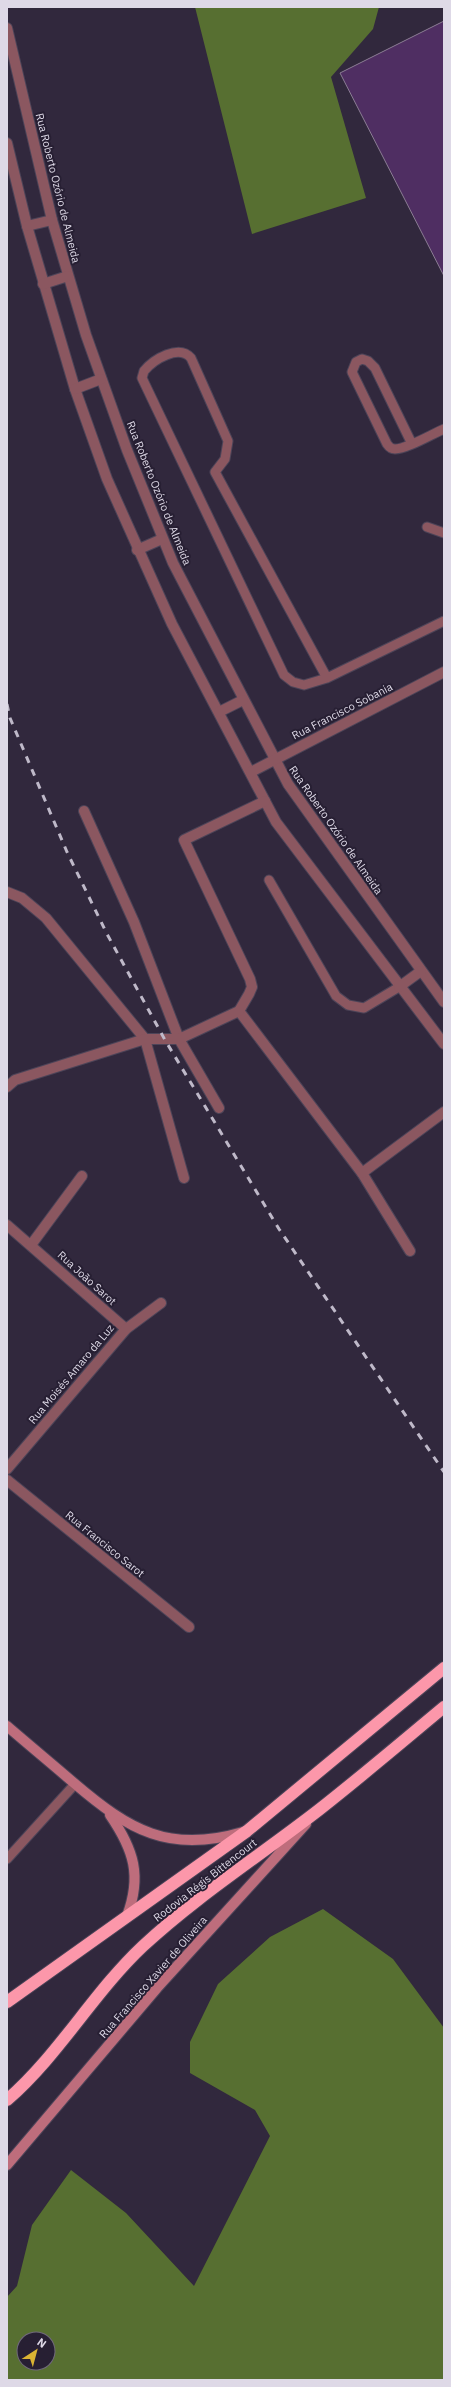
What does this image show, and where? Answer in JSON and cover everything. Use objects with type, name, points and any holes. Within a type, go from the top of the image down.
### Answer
[{"type":"highway","name":"Rodovia Régis Bittencourt","points":[[7,2002],[247,1831],[444,1668]]},
{"type":"highway","name":"Rodovia Régis Bittencourt","points":[[7,2100],[39,2068],[114,1976],[142,1947],[186,1909],[320,1809],[444,1707]]},
{"type":"main road","points":[[7,1726],[108,1812],[143,1831],[182,1840],[222,1838],[247,1831]]},
{"type":"main road","name":"Rua Francisco Xavier de Oliveira","points":[[7,2165],[157,1988],[320,1809]]},
{"type":"main road","points":[[108,1812],[126,1839],[134,1864],[135,1886],[126,1916]]},
{"type":"street","name":"Rua Roberto Ozório de Almeida","points":[[7,28],[52,220],[68,276],[101,379],[162,539],[274,760],[302,805],[444,1002]]},
{"type":"street","points":[[7,143],[43,284],[75,389],[107,479],[137,550],[172,624],[265,801],[287,838],[399,987],[444,1044]]},
{"type":"street","points":[[27,226],[52,220]]},
{"type":"street","points":[[43,284],[68,276]]},
{"type":"street","points":[[75,389],[101,379]]},
{"type":"street","points":[[137,550],[162,539]]},
{"type":"street","name":"Rua Francisco Sobania","points":[[251,772],[444,672]]},
{"type":"street","points":[[219,712],[243,700]]},
{"type":"street","points":[[7,1087],[15,1080],[145,1039],[179,1039],[239,1011],[252,987],[250,979],[184,840],[265,801]]},
{"type":"street","points":[[84,811],[134,922],[179,1039],[219,1108]]},
{"type":"street","points":[[7,892],[22,898],[46,918],[145,1039],[184,1178]]},
{"type":"street","points":[[399,987],[421,971]]},
{"type":"street","points":[[239,1011],[362,1173],[410,1251]]},
{"type":"street","points":[[362,1173],[444,1112]]},
{"type":"street","points":[[31,1245],[82,1176]]},
{"type":"street","name":"Rua João Sarot","points":[[7,1225],[126,1329]]},
{"type":"street","name":"Rua Moisés Amaro da Luz","points":[[7,1469],[126,1329],[161,1303]]},
{"type":"street","name":"Rua Francisco Sarot","points":[[7,1480],[188,1627]]},
{"type":"lane","points":[[327,678],[215,472],[225,459],[228,441],[191,358],[186,352],[180,351],[159,359],[144,371],[142,378],[284,675],[293,682],[304,685],[327,678],[444,621]]},
{"type":"lane","points":[[412,444],[375,368],[368,361],[362,359],[356,362],[352,372],[387,444],[395,450],[412,444],[444,429]]},
{"type":"lane","points":[[427,527],[444,533]]},
{"type":"lane","points":[[269,880],[336,996],[348,1005],[364,1008],[399,987]]},
{"type":"lane","points":[[7,1859],[75,1784]]},
{"type":"green space","points":[[195,7],[379,7],[373,29],[331,77],[366,198],[252,234]]},
{"type":"green space","points":[[323,1909],[393,1959],[444,2028],[444,2380],[7,2380],[7,2297],[17,2286],[32,2225],[71,2170],[126,2213],[194,2286],[270,2136],[255,2110],[190,2073],[190,2042],[218,1984],[270,1937]]},
{"type":"building","points":[[444,21],[444,276],[340,73]]},
{"type":"railway","points":[[7,704],[10,718],[67,852],[107,934],[165,1040],[279,1229],[444,1472]]}]
